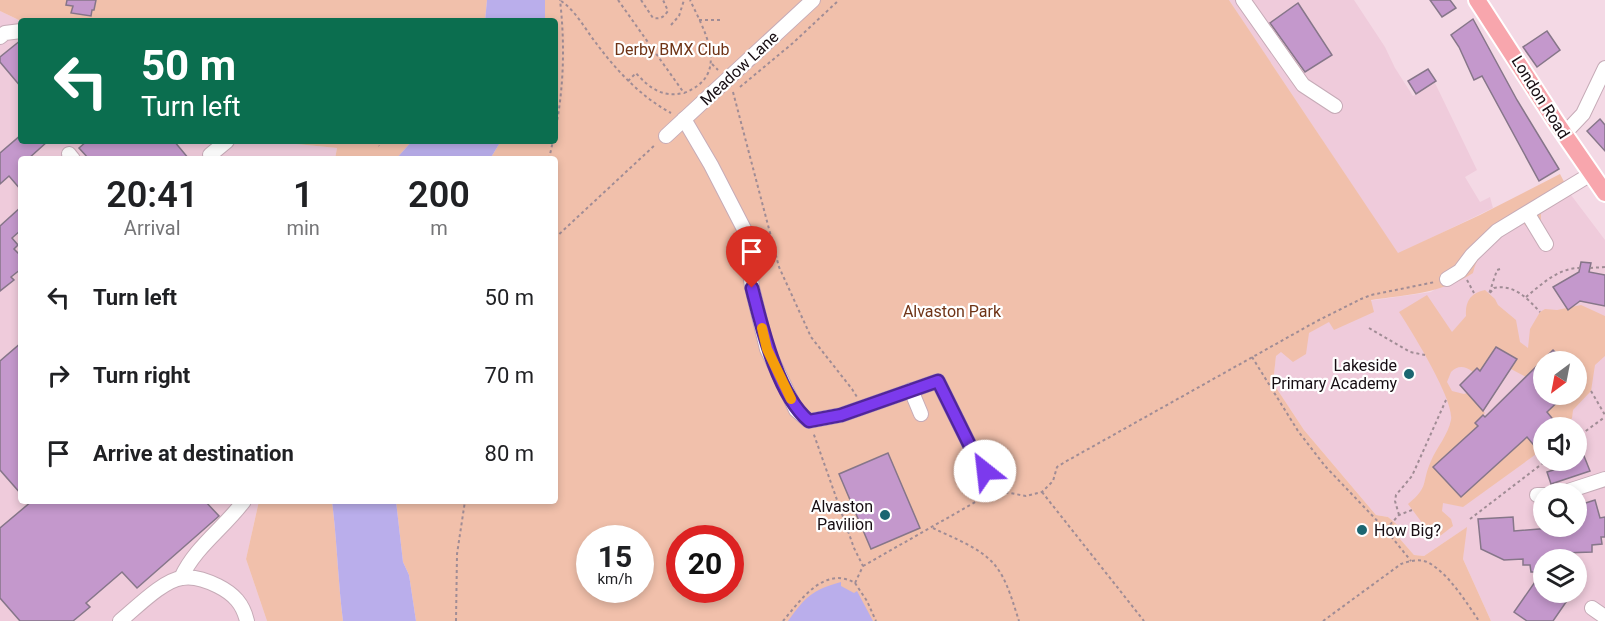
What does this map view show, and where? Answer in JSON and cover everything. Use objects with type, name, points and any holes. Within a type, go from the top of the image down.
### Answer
[{"type":"main road","name":"London Road","points":[[1477,0],[1605,194]]},
{"type":"street","name":"Meadow Lane","points":[[666,135],[813,0]]},
{"type":"street","points":[[1243,0],[1302,85],[1335,106]]},
{"type":"street","points":[[0,37],[5,33],[18,31]]},
{"type":"street","points":[[1564,134],[1583,114],[1605,68]]},
{"type":"street","points":[[684,119],[744,229],[752,288],[767,349],[796,410],[809,421],[841,415],[938,381],[978,462],[985,471]]},
{"type":"street","points":[[209,156],[223,144]]},
{"type":"street","points":[[1447,279],[1460,271],[1493,234],[1591,174]]},
{"type":"street","points":[[1528,213],[1546,244]]},
{"type":"street","points":[[911,390],[921,414]]},
{"type":"street","points":[[1587,485],[1605,479]]},
{"type":"street","points":[[181,578],[189,561],[231,519],[242,504]]},
{"type":"street","points":[[120,621],[160,588],[181,578],[202,580],[225,590],[241,605],[247,621]]},
{"type":"street","points":[[1592,608],[1605,617]]},
{"type":"path","points":[[560,0],[569,6],[628,81],[660,107],[684,119]]},
{"type":"path","points":[[558,111],[563,76],[564,42],[560,0]]},
{"type":"path","points":[[618,0],[684,93]]},
{"type":"path","points":[[641,0],[653,18],[659,19],[664,17],[668,11],[663,0]]},
{"type":"path","points":[[671,25],[679,16],[684,0]]},
{"type":"path","points":[[628,81],[636,73],[644,83],[666,95],[684,93],[700,85],[712,63],[709,42],[690,0]]},
{"type":"path","points":[[734,92],[793,43],[839,0]]},
{"type":"path","points":[[699,20],[722,20]]},
{"type":"path","points":[[727,79],[734,92],[779,267],[811,337],[852,389],[862,408]]},
{"type":"path","points":[[558,235],[666,135]]},
{"type":"path","points":[[1590,268],[1605,267]]},
{"type":"path","points":[[1526,297],[1554,275],[1565,270],[1580,268]]},
{"type":"path","points":[[1500,269],[1497,270],[1492,280],[1489,294],[1494,288],[1504,286],[1526,297],[1540,312]]},
{"type":"path","points":[[855,583],[863,566],[979,500],[999,491],[1026,496],[1042,492],[1053,480],[1057,466],[1361,299],[1447,279]]},
{"type":"path","points":[[1370,328],[1410,352],[1425,355]]},
{"type":"path","points":[[1252,357],[1298,431],[1325,466],[1386,530],[1411,561]]},
{"type":"path","points":[[1587,430],[1605,416],[1591,391]]},
{"type":"path","points":[[1399,515],[1395,501],[1396,495],[1417,467],[1420,455],[1446,400]]},
{"type":"path","points":[[809,421],[854,548],[863,566]]},
{"type":"path","points":[[1470,519],[1533,471]]},
{"type":"path","points":[[1042,492],[1144,621]]},
{"type":"path","points":[[456,621],[457,554],[465,504]]},
{"type":"path","points":[[1386,530],[1399,515],[1412,510]]},
{"type":"path","points":[[933,528],[983,554],[996,566],[1011,597],[1019,621]]},
{"type":"path","points":[[1323,621],[1401,564],[1411,561],[1428,562],[1449,580],[1479,621]]},
{"type":"path","points":[[783,621],[798,601],[818,585],[841,578],[855,583],[876,621]]},
{"type":"shaded area","points":[[487,0],[545,0],[545,18],[485,18]]},
{"type":"shaded area","points":[[1229,0],[1354,0],[1385,47],[1413,96],[1435,83],[1477,170],[1465,177],[1480,202],[1490,197],[1493,208],[1398,254]]},
{"type":"shaded area","points":[[0,11],[18,20],[18,144],[296,144],[337,148],[336,156],[18,156],[18,504],[258,504],[246,559],[267,621],[0,621]]},
{"type":"shaded area","points":[[409,144],[499,144],[492,156],[399,156]]},
{"type":"shaded area","name":"Lakeside Primary Academy","points":[[1571,195],[1605,240],[1605,621],[1491,621],[1463,559],[1466,528],[1424,556],[1414,555],[1400,539],[1400,527],[1388,517],[1376,515],[1304,430],[1273,383],[1276,355],[1315,329],[1368,301],[1431,292],[1475,261],[1496,238]]},
{"type":"shaded area","points":[[332,504],[396,504],[403,562],[409,575],[416,621],[343,621]]},
{"type":"shaded area","points":[[841,582],[841,586],[854,593],[857,591],[873,621],[788,621],[810,596],[823,588]]},
{"type":"green space","points":[[0,0],[487,0],[485,18],[18,20],[0,11]]},
{"type":"green space","name":"Alvaston Park","points":[[545,0],[1229,0],[1398,253],[1560,174],[1571,195],[1541,213],[1541,224],[1530,230],[1523,223],[1492,243],[1480,256],[1473,273],[1461,280],[1411,295],[1371,300],[1374,312],[1334,330],[1329,322],[1309,333],[1306,354],[1293,362],[1281,352],[1276,356],[1273,383],[1304,430],[1376,515],[1388,517],[1400,527],[1400,539],[1414,555],[1424,556],[1467,527],[1463,559],[1491,621],[416,621],[409,575],[403,562],[396,504],[558,504],[558,156],[492,156],[499,144],[558,144],[558,18],[545,18]]},
{"type":"green space","points":[[296,144],[409,144],[399,156],[336,156],[337,148]]},
{"type":"green space","points":[[1485,290],[1516,320],[1520,342],[1528,348],[1530,329],[1540,312],[1545,309],[1557,310],[1581,305],[1605,316],[1605,356],[1595,365],[1591,391],[1587,395],[1587,351],[1533,351],[1533,370],[1526,377],[1511,369],[1517,359],[1496,347],[1480,371],[1473,372],[1462,367],[1451,372],[1447,382],[1452,391],[1467,393],[1485,413],[1475,423],[1478,426],[1433,467],[1461,497],[1527,437],[1533,444],[1533,456],[1463,507],[1443,503],[1442,511],[1451,519],[1453,526],[1440,536],[1429,532],[1408,504],[1422,488],[1431,461],[1450,425],[1450,411],[1431,366],[1399,312],[1427,295],[1452,332],[1466,316],[1466,306],[1476,293]]},
{"type":"green space","points":[[1555,405],[1578,405],[1573,410],[1572,417],[1552,417],[1547,412]]},
{"type":"green space","points":[[258,504],[332,504],[343,621],[267,621],[246,559]]},
{"type":"building","points":[[67,0],[96,0],[91,16],[71,13],[73,6],[66,5]]},
{"type":"building","points":[[1430,0],[1450,0],[1456,8],[1442,17]]},
{"type":"building","points":[[1298,3],[1332,55],[1305,72],[1270,23]]},
{"type":"building","points":[[1473,19],[1517,100],[1559,169],[1539,181],[1482,76],[1474,80],[1451,35]]},
{"type":"building","points":[[1547,31],[1560,50],[1537,67],[1523,47]]},
{"type":"building","points":[[18,42],[18,83],[0,62],[0,57]]},
{"type":"building","points":[[1428,69],[1436,81],[1416,94],[1408,81]]},
{"type":"building","points":[[1600,119],[1605,125],[1605,151],[1587,131]]},
{"type":"building","points":[[18,138],[18,144],[45,144],[31,156],[18,156],[18,186],[9,176],[0,184],[0,153]]},
{"type":"building","points":[[84,144],[176,144],[186,156],[86,156],[79,148]]},
{"type":"building","points":[[18,210],[18,233],[12,238],[18,245],[14,249],[18,253],[18,271],[11,277],[14,280],[0,291],[0,226]]},
{"type":"building","points":[[1581,262],[1591,263],[1589,272],[1605,275],[1605,306],[1580,301],[1568,310],[1553,287],[1579,272]]},
{"type":"building","points":[[18,346],[18,491],[0,470],[0,361]]},
{"type":"building","points":[[1496,347],[1517,359],[1483,411],[1460,385],[1477,368],[1480,371]]},
{"type":"building","points":[[1533,370],[1533,405],[1554,405],[1547,412],[1551,417],[1533,417],[1533,444],[1527,437],[1461,497],[1433,467],[1478,426],[1475,423],[1483,415],[1485,417]]},
{"type":"building","name":"Alvaston Pavilion","points":[[888,453],[920,528],[871,549],[839,474]]},
{"type":"building","points":[[1587,464],[1590,471],[1554,483],[1551,483],[1547,472],[1587,471]]},
{"type":"building","points":[[1595,500],[1600,518],[1605,517],[1605,537],[1601,537],[1602,544],[1592,545],[1592,552],[1587,552],[1587,549],[1533,549],[1533,572],[1531,572],[1530,565],[1523,565],[1523,559],[1504,560],[1481,549],[1478,519],[1513,517],[1514,531],[1533,529],[1533,537],[1587,537],[1587,503]]},
{"type":"building","points":[[28,504],[208,504],[219,516],[137,588],[122,572],[86,603],[90,607],[73,621],[20,621],[0,598],[0,528]]},
{"type":"building","points":[[1533,585],[1533,603],[1565,603],[1553,621],[1527,621],[1514,612]]},
{"type":"slow traffic","points":[[762,328],[767,349],[791,399]]},
{"type":"place","name":"Lakeside Primary Academy","points":[[1409,374]]},
{"type":"place","name":"Alvaston Pavilion","points":[[885,515]]},
{"type":"place","name":"How Big?","points":[[1362,530]]},
{"type":"route","points":[[752,288],[767,349],[796,410],[809,421],[841,415],[938,381],[978,462],[985,471]]},
{"type":"park label","name":"Derby BMX Club","points":[[672,49]]}]
